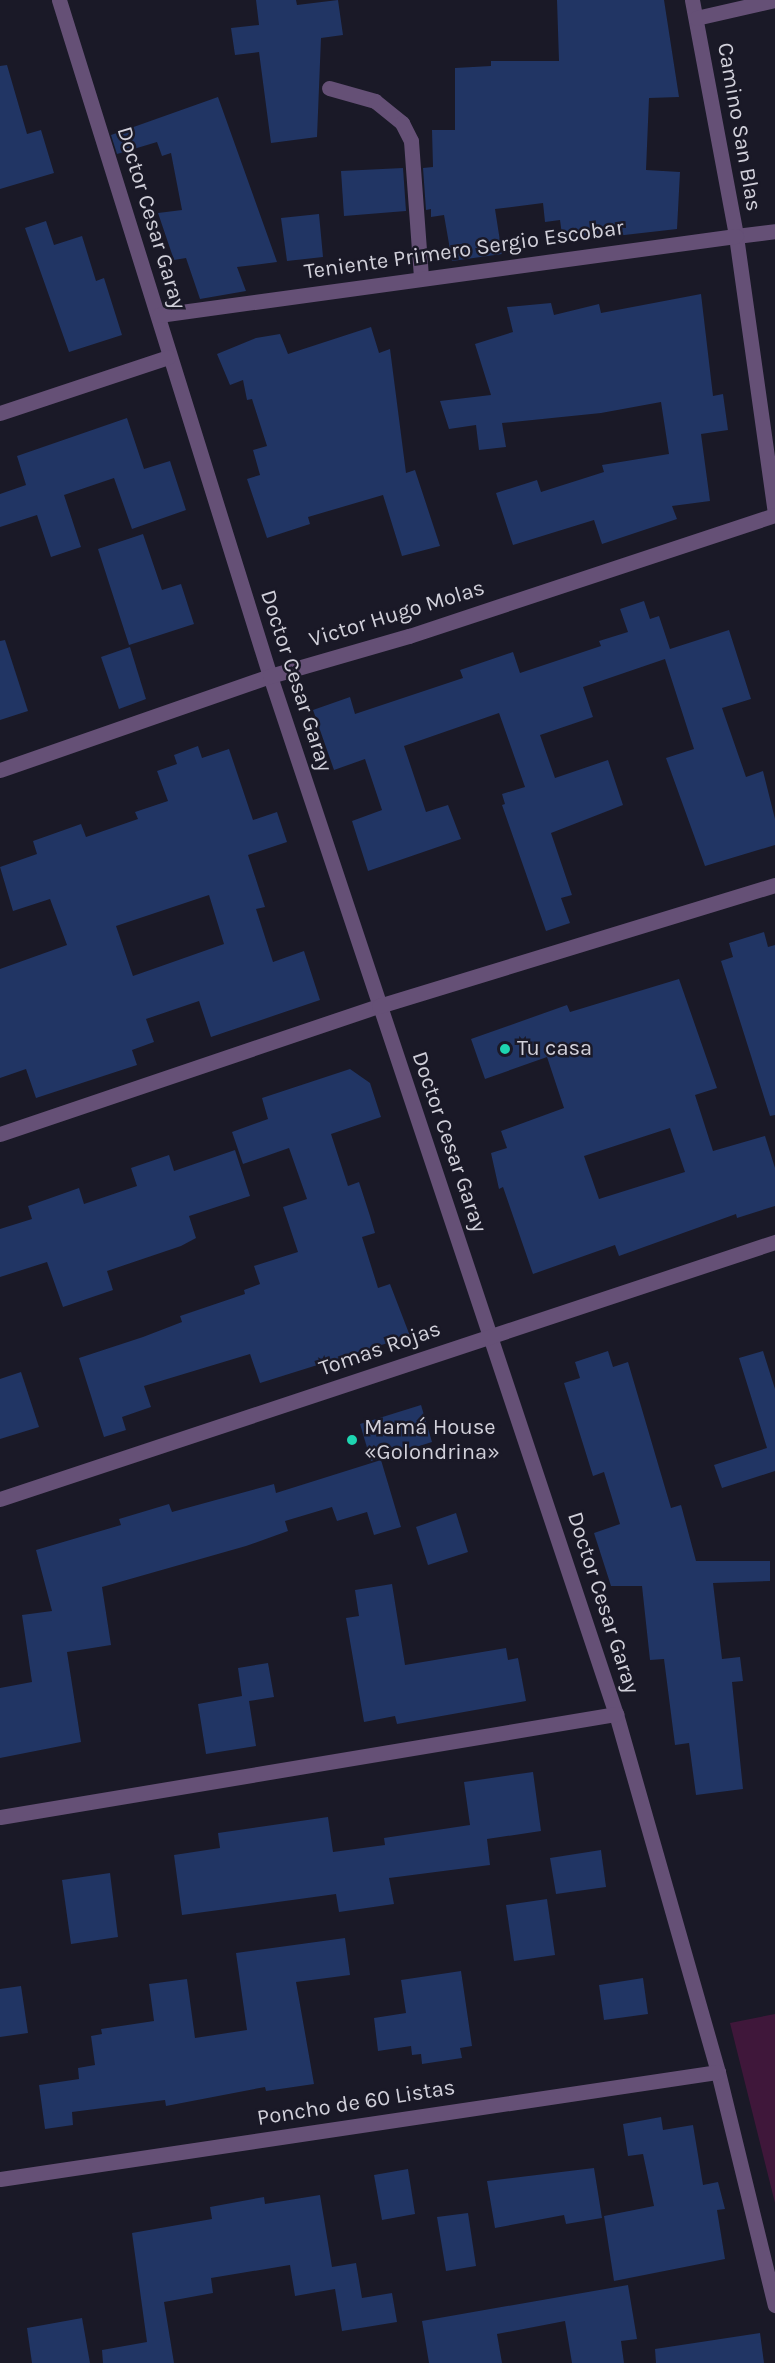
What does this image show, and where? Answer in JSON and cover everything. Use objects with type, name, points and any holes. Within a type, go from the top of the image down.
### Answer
[{"type":"street","name":"Doctor Cesar Garay","points":[[59,0],[159,315],[168,357],[270,676],[379,1006],[492,1335],[616,1714],[718,2072],[775,2305]]},
{"type":"street","name":"Camino San Blas","points":[[692,0],[736,236],[775,514]]},
{"type":"street","points":[[696,18],[775,0]]},
{"type":"street","points":[[329,88],[375,101],[402,123],[411,141],[421,277]]},
{"type":"street","name":"Teniente Primero Sergio Escobar","points":[[159,315],[421,277],[775,231]]},
{"type":"street","points":[[0,412],[168,357]]},
{"type":"street","name":"Victor Hugo Molas","points":[[0,770],[270,676],[409,636],[775,514]]},
{"type":"street","points":[[0,1134],[379,1006],[775,885]]},
{"type":"street","name":"Tomas Rojas","points":[[0,1499],[775,1242]]},
{"type":"street","points":[[0,1817],[616,1714]]},
{"type":"street","name":"Poncho de 60 Listas","points":[[0,2179],[718,2072]]},
{"type":"shaded area","points":[[775,2014],[775,2203],[730,2023]]},
{"type":"building","points":[[256,0],[296,0],[297,5],[338,0],[343,35],[321,38],[317,137],[271,143],[259,52],[235,55],[231,28],[259,25]]},
{"type":"building","points":[[557,0],[664,0],[679,97],[649,98],[646,170],[680,172],[677,229],[563,242],[560,220],[545,222],[543,203],[495,209],[502,254],[452,261],[444,215],[431,217],[431,209],[426,210],[423,168],[433,167],[432,130],[455,130],[455,68],[491,66],[491,61],[559,61]]},
{"type":"building","points":[[7,65],[27,134],[41,130],[54,173],[0,189],[0,66]]},
{"type":"building","points":[[218,97],[277,262],[237,267],[246,291],[200,299],[186,258],[174,260],[158,213],[182,210],[171,153],[162,156],[157,142],[117,154],[111,135]]},
{"type":"building","points":[[403,168],[406,211],[344,216],[341,171]]},
{"type":"building","points":[[319,214],[323,257],[287,261],[281,218]]},
{"type":"building","points":[[46,221],[54,245],[82,236],[96,281],[104,278],[122,335],[69,352],[25,228]]},
{"type":"building","points":[[701,294],[713,396],[723,394],[728,430],[701,434],[710,501],[672,506],[677,519],[602,544],[594,520],[513,545],[496,493],[537,480],[541,492],[604,472],[602,465],[669,454],[661,402],[601,413],[502,423],[506,447],[479,450],[476,425],[449,429],[440,401],[491,395],[475,344],[513,332],[507,307],[551,303],[554,315],[599,304],[601,313]]},
{"type":"building","points":[[371,327],[379,353],[390,349],[406,473],[415,470],[440,546],[402,556],[383,495],[308,517],[310,524],[267,538],[247,479],[260,475],[253,450],[267,446],[252,399],[247,400],[243,380],[230,385],[217,354],[256,338],[280,334],[288,354]]},
{"type":"building","points":[[127,418],[144,469],[170,461],[186,510],[132,529],[114,478],[64,495],[81,547],[51,557],[37,515],[0,527],[0,494],[26,485],[17,456]]},
{"type":"building","points":[[143,534],[162,590],[181,584],[194,624],[129,645],[98,549]]},
{"type":"building","points":[[644,601],[650,619],[659,616],[670,649],[729,630],[751,699],[722,708],[746,777],[763,771],[775,819],[775,845],[705,866],[666,758],[694,749],[665,659],[583,687],[593,717],[540,735],[555,778],[608,760],[623,805],[551,833],[572,895],[561,898],[570,923],[546,931],[502,805],[505,804],[502,794],[525,787],[499,713],[404,746],[426,812],[448,805],[461,839],[368,871],[352,821],[382,810],[365,759],[334,770],[313,710],[350,697],[355,714],[463,678],[460,670],[513,652],[520,673],[601,646],[599,641],[628,632],[620,609]]},
{"type":"building","points":[[5,640],[28,711],[0,720],[0,641]]},
{"type":"building","points":[[130,647],[146,699],[119,709],[101,657]]},
{"type":"building","points":[[198,746],[202,758],[229,749],[253,820],[277,812],[287,842],[248,855],[265,907],[256,909],[273,962],[304,951],[320,1000],[211,1037],[199,1001],[146,1019],[154,1042],[132,1050],[137,1065],[36,1098],[26,1069],[0,1078],[0,969],[67,945],[50,899],[13,911],[0,867],[37,854],[33,841],[81,824],[86,837],[138,819],[135,812],[168,801],[157,771],[177,764],[174,755]],"holes":[[[209,895],[224,944],[133,976],[116,926]]]},
{"type":"building","points":[[764,932],[768,947],[775,945],[775,1115],[770,1116],[721,961],[733,957],[729,943]]},
{"type":"building","points":[[679,979],[717,1088],[695,1095],[713,1151],[765,1136],[775,1168],[775,1206],[737,1218],[736,1214],[619,1256],[615,1245],[533,1274],[503,1187],[499,1189],[491,1153],[507,1148],[501,1131],[564,1108],[547,1057],[485,1079],[471,1039],[567,1005],[570,1012]],"holes":[[[670,1128],[685,1172],[599,1199],[584,1156]]]},
{"type":"building","points":[[350,1069],[370,1083],[381,1117],[331,1134],[348,1186],[359,1182],[370,1216],[375,1233],[362,1237],[378,1288],[390,1284],[410,1336],[260,1383],[250,1354],[144,1386],[151,1407],[122,1417],[126,1430],[104,1437],[79,1358],[182,1322],[180,1316],[245,1294],[244,1290],[260,1284],[254,1266],[298,1252],[283,1207],[307,1199],[289,1148],[243,1164],[232,1132],[268,1119],[262,1098]]},
{"type":"building","points":[[235,1150],[250,1196],[189,1216],[196,1238],[181,1246],[107,1271],[113,1290],[63,1307],[47,1262],[0,1277],[0,1229],[32,1219],[28,1206],[79,1188],[84,1204],[137,1186],[131,1168],[169,1155],[174,1171]]},
{"type":"building","points":[[608,1351],[613,1367],[628,1362],[671,1508],[681,1505],[696,1561],[770,1561],[770,1581],[713,1583],[722,1659],[740,1657],[743,1681],[732,1682],[743,1789],[696,1795],[689,1743],[675,1745],[664,1659],[650,1660],[642,1586],[611,1586],[594,1533],[620,1524],[604,1472],[593,1476],[564,1383],[580,1378],[575,1362]]},
{"type":"building","points":[[763,1351],[775,1389],[775,1471],[722,1488],[714,1465],[767,1448],[739,1358]]},
{"type":"building","points":[[21,1372],[39,1427],[0,1439],[0,1379]]},
{"type":"building","points":[[421,1405],[432,1442],[371,1461],[360,1424]]},
{"type":"building","points":[[381,1460],[401,1527],[374,1535],[367,1512],[337,1521],[332,1507],[285,1521],[288,1531],[246,1546],[102,1587],[111,1645],[67,1652],[81,1742],[0,1758],[0,1688],[32,1682],[22,1615],[52,1611],[36,1550],[121,1525],[119,1519],[169,1504],[172,1512],[274,1484],[276,1493]]},
{"type":"building","points":[[456,1513],[468,1552],[428,1565],[416,1527]]},
{"type":"building","points":[[392,1584],[405,1665],[506,1648],[508,1660],[518,1658],[526,1701],[397,1724],[395,1716],[364,1722],[346,1618],[359,1616],[355,1590]]},
{"type":"building","points":[[268,1663],[274,1697],[249,1701],[256,1746],[206,1754],[198,1704],[242,1696],[238,1668]]},
{"type":"building","points":[[533,1772],[541,1831],[487,1839],[490,1865],[389,1878],[394,1904],[339,1912],[336,1894],[182,1915],[174,1855],[220,1848],[218,1833],[328,1817],[333,1852],[385,1845],[384,1838],[470,1825],[464,1782]]},
{"type":"building","points":[[601,1850],[606,1887],[556,1894],[550,1858]]},
{"type":"building","points":[[110,1873],[118,1937],[71,1944],[62,1880]]},
{"type":"building","points":[[547,1899],[555,1955],[514,1961],[506,1905]]},
{"type":"building","points":[[345,1938],[350,1975],[296,1982],[314,2084],[266,2091],[265,2087],[166,2106],[165,2100],[72,2112],[73,2125],[45,2129],[39,2085],[79,2079],[78,2068],[95,2065],[91,2036],[102,2034],[101,2029],[154,2021],[149,1984],[187,1979],[195,2038],[247,2030],[236,1953]]},
{"type":"building","points":[[461,1971],[472,2046],[460,2048],[462,2058],[422,2064],[421,2054],[412,2055],[411,2046],[378,2051],[374,2018],[406,2013],[401,1980]]},
{"type":"building","points":[[643,1978],[648,2014],[604,2020],[599,1985]]},
{"type":"building","points":[[21,1986],[28,2033],[0,2037],[0,1989]]},
{"type":"building","points":[[661,2117],[663,2130],[693,2125],[703,2185],[718,2182],[725,2209],[717,2210],[725,2259],[614,2281],[604,2216],[654,2206],[643,2154],[628,2156],[623,2124]]},
{"type":"building","points":[[594,2168],[602,2218],[566,2224],[564,2215],[495,2228],[487,2181]]},
{"type":"building","points":[[408,2169],[415,2214],[382,2220],[374,2175]]},
{"type":"building","points":[[320,2195],[332,2267],[356,2263],[362,2298],[392,2293],[397,2322],[342,2331],[335,2289],[295,2296],[290,2265],[211,2278],[213,2293],[164,2302],[174,2363],[103,2363],[102,2350],[147,2342],[132,2233],[212,2219],[210,2207],[264,2197],[265,2204]]},
{"type":"building","points":[[468,2213],[476,2266],[446,2271],[437,2217]]},
{"type":"building","points":[[628,2285],[637,2339],[621,2341],[624,2363],[572,2363],[565,2321],[497,2334],[502,2363],[429,2363],[422,2321]]},
{"type":"building","points":[[82,2318],[90,2363],[32,2363],[27,2328]]},
{"type":"building","points":[[760,2333],[764,2363],[656,2363],[655,2349]]},
{"type":"place","name":"Tu casa","points":[[505,1049]]},
{"type":"place","name":"Mamá House «Golondrina»","points":[[352,1440]]}]
